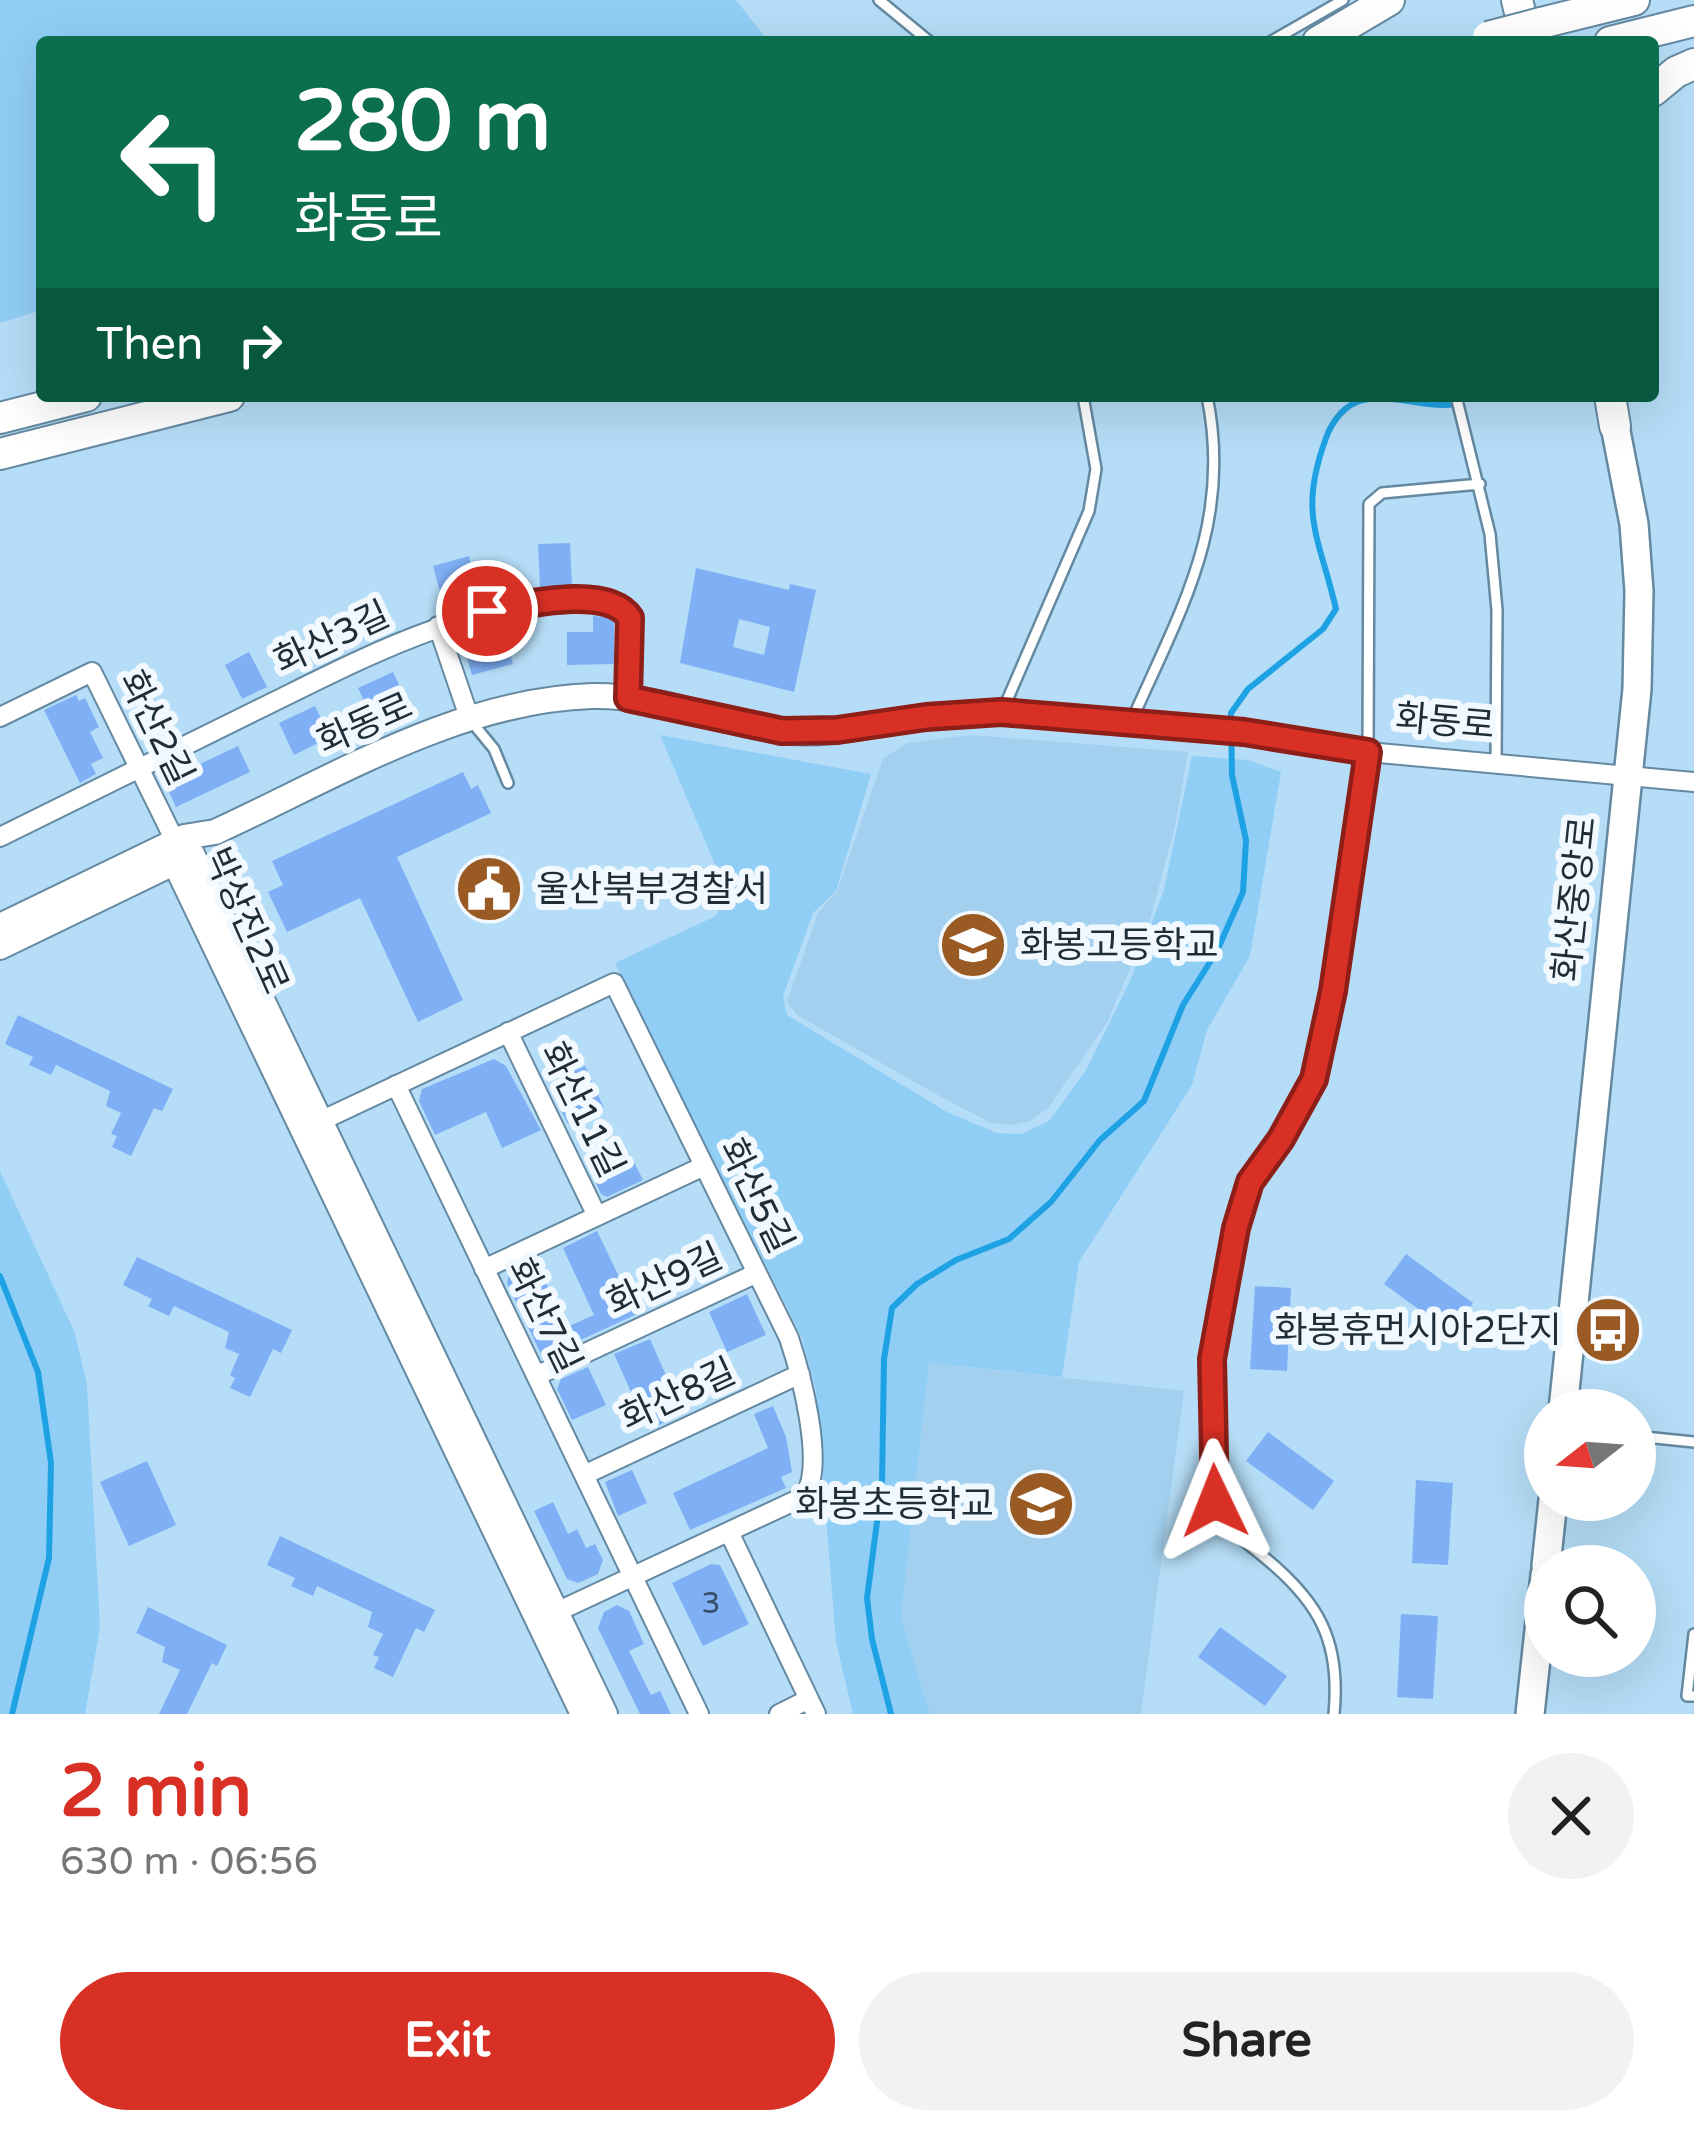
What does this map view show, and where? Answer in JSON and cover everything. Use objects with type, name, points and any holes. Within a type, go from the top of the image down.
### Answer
[{"type":"highway","points":[[1328,36],[1389,0]]},
{"type":"highway","points":[[1517,0],[1534,33],[1634,0]]},
{"type":"highway","points":[[1634,36],[1694,21]]},
{"type":"highway","points":[[1659,86],[1694,64]]},
{"type":"highway","points":[[0,418],[63,402]]},
{"type":"highway","points":[[0,454],[205,402]]},
{"type":"main road","name":"화산중앙로","points":[[1565,1389],[1637,689],[1639,591],[1634,524],[1612,411]]},
{"type":"main road","points":[[1530,1714],[1534,1677]]},
{"type":"street","name":"화산3길","points":[[0,837],[438,626],[526,604],[610,600],[623,607],[630,618],[628,698]]},
{"type":"street","points":[[438,626],[470,720]]},
{"type":"street","name":"화산2길","points":[[0,717],[92,672],[181,853]]},
{"type":"street","name":"화동로","points":[[0,947],[215,832],[419,737],[541,702],[591,696],[628,698],[782,731],[837,730],[1001,712],[1244,732],[1368,752],[1694,782]]},
{"type":"street","name":"화동로","points":[[0,926],[181,853]]},
{"type":"street","name":"박상진2로","points":[[181,853],[547,1616],[605,1714]]},
{"type":"street","name":"화산5길","points":[[311,1125],[614,982],[789,1338],[800,1374],[812,1464],[810,1488],[799,1499],[547,1616]]},
{"type":"street","name":"화산11길","points":[[508,1032],[597,1216]]},
{"type":"street","name":"화산7길","points":[[396,1085],[699,1714]]},
{"type":"street","points":[[484,1269],[704,1166]]},
{"type":"street","name":"화산9길","points":[[536,1376],[757,1274]]},
{"type":"street","name":"화산8길","points":[[584,1475],[800,1374]]},
{"type":"street","points":[[729,1532],[812,1706],[778,1714]]},
{"type":"street","name":"박상진2로","points":[[547,1616],[583,1714]]},
{"type":"lane","points":[[879,0],[923,36]]},
{"type":"lane","points":[[1280,36],[1342,0]]},
{"type":"lane","points":[[1001,712],[1089,511],[1096,469],[1084,402]]},
{"type":"lane","points":[[1131,722],[1208,539],[1216,449],[1208,402]]},
{"type":"lane","points":[[1458,402],[1490,534],[1497,610],[1496,762]]},
{"type":"lane","points":[[1334,1714],[1330,1635],[1292,1580],[1221,1519],[1215,1501],[1212,1359],[1236,1228],[1250,1182],[1281,1139],[1314,1079],[1333,991],[1368,752],[1369,504],[1382,493],[1480,484]]},
{"type":"lane","points":[[470,720],[494,749],[508,783]]},
{"type":"lane","points":[[1656,1438],[1694,1442]]},
{"type":"lane","points":[[1694,1634],[1687,1696],[1694,1696]]},
{"type":"shaded area","points":[[0,0],[736,0],[764,36],[36,36],[36,312],[0,323]]},
{"type":"shaded area","points":[[660,735],[871,774],[836,891],[813,913],[783,996],[787,1015],[947,1112],[997,1133],[1021,1134],[1049,1121],[1086,1070],[1130,981],[1164,890],[1192,756],[1248,760],[1281,772],[1250,956],[1207,1030],[1192,1085],[1079,1262],[1062,1377],[929,1363],[901,1618],[930,1714],[853,1714],[836,1642],[816,1391],[802,1338],[615,963],[716,916],[726,890]]},
{"type":"shaded area","name":"화봉고등학교","points":[[971,735],[1188,752],[1175,826],[1149,924],[1107,1023],[1048,1108],[1030,1121],[1011,1125],[991,1123],[943,1098],[797,1015],[787,1002],[818,913],[837,891],[883,759],[907,743]]},
{"type":"shaded area","points":[[0,1171],[75,1333],[87,1385],[100,1627],[85,1714],[0,1714]]},
{"type":"shaded area","name":"화봉초등학교","points":[[929,1363],[1184,1391],[1141,1714],[930,1714],[901,1618]]},
{"type":"building","points":[[570,543],[572,587],[540,588],[538,544]]},
{"type":"building","points":[[469,556],[478,590],[442,599],[433,566]]},
{"type":"building","points":[[696,568],[789,590],[790,584],[816,590],[794,692],[680,663]],"holes":[[[739,619],[770,627],[764,655],[733,647]]]},
{"type":"building","points":[[593,616],[614,618],[614,664],[567,665],[567,632],[593,632]]},
{"type":"building","points":[[475,633],[478,642],[505,635],[513,664],[472,675],[462,641]]},
{"type":"building","points":[[249,652],[267,687],[242,699],[225,665]]},
{"type":"building","points":[[393,672],[407,702],[372,718],[358,688]]},
{"type":"building","points":[[76,695],[79,701],[85,698],[99,727],[90,732],[103,758],[91,764],[96,774],[80,783],[44,710]]},
{"type":"building","points":[[163,702],[177,731],[157,741],[146,738],[135,716]]},
{"type":"building","points":[[315,706],[330,737],[294,755],[279,723]]},
{"type":"building","points":[[238,746],[250,772],[176,807],[164,781]]},
{"type":"building","points":[[463,772],[471,789],[478,785],[491,813],[397,857],[463,1000],[418,1022],[360,898],[287,932],[268,892],[283,885],[272,861]]},
{"type":"building","points":[[18,1015],[173,1089],[162,1111],[154,1108],[131,1156],[112,1147],[117,1136],[111,1134],[121,1113],[106,1106],[110,1091],[56,1065],[51,1075],[29,1065],[33,1057],[5,1044]]},
{"type":"building","points":[[494,1059],[506,1066],[541,1130],[502,1148],[486,1112],[435,1135],[419,1101],[422,1089]]},
{"type":"building","points":[[585,1066],[604,1108],[568,1124],[553,1095],[567,1089],[561,1077]]},
{"type":"building","points":[[630,1154],[643,1180],[607,1197],[601,1194],[591,1172]]},
{"type":"building","points":[[597,1231],[637,1314],[546,1356],[541,1354],[507,1283],[509,1275],[536,1262],[567,1327],[594,1315],[563,1248]]},
{"type":"building","points":[[1406,1254],[1473,1303],[1451,1333],[1384,1284]]},
{"type":"building","points":[[137,1257],[292,1330],[281,1353],[273,1349],[250,1397],[230,1388],[239,1354],[225,1348],[229,1332],[174,1306],[169,1316],[148,1306],[152,1299],[123,1285]]},
{"type":"building","points":[[1255,1286],[1291,1288],[1287,1371],[1250,1369]]},
{"type":"building","points":[[747,1294],[766,1335],[727,1352],[709,1312]]},
{"type":"building","points":[[650,1339],[683,1414],[648,1430],[614,1354]]},
{"type":"building","points":[[588,1367],[606,1405],[572,1420],[557,1389],[561,1379]]},
{"type":"building","points":[[773,1406],[786,1437],[792,1472],[781,1477],[786,1488],[690,1530],[673,1493],[768,1448],[754,1414]]},
{"type":"building","points":[[1268,1432],[1334,1481],[1313,1510],[1246,1461]]},
{"type":"building","points":[[147,1461],[176,1525],[129,1546],[100,1482]]},
{"type":"building","points":[[632,1470],[647,1503],[618,1516],[605,1482]]},
{"type":"building","points":[[1416,1480],[1453,1483],[1448,1565],[1412,1563]]},
{"type":"building","points":[[553,1502],[568,1534],[577,1529],[586,1548],[595,1544],[603,1560],[598,1574],[578,1583],[567,1579],[534,1511]]},
{"type":"building","points":[[280,1536],[435,1610],[424,1632],[416,1628],[393,1677],[374,1668],[379,1657],[373,1655],[383,1634],[368,1627],[372,1612],[317,1586],[313,1596],[291,1586],[295,1578],[267,1565]]},
{"type":"building","points":[[711,1564],[720,1565],[749,1624],[703,1646],[672,1583]]},
{"type":"building","points":[[617,1605],[629,1611],[644,1644],[629,1651],[651,1695],[660,1691],[671,1714],[640,1714],[598,1628],[604,1612]]},
{"type":"building","points":[[148,1607],[227,1645],[217,1666],[212,1663],[187,1714],[159,1714],[180,1670],[162,1662],[165,1647],[136,1633]]},
{"type":"building","points":[[1401,1614],[1438,1616],[1433,1699],[1397,1697]]},
{"type":"building","points":[[1220,1627],[1287,1676],[1265,1706],[1198,1657]]},
{"type":"waterway","points":[[891,1714],[867,1598],[882,1484],[884,1359],[892,1308],[917,1284],[956,1260],[1009,1239],[1051,1202],[1100,1140],[1144,1101],[1183,1005],[1217,951],[1243,892],[1246,840],[1232,775],[1231,713],[1248,689],[1323,629],[1336,609],[1314,525],[1313,487],[1329,432],[1356,402]]},
{"type":"waterway","points":[[1417,402],[1455,404]]},
{"type":"waterway","points":[[0,1276],[38,1372],[51,1463],[49,1558],[12,1714]]},
{"type":"place","name":"울산북부경찰서","points":[[489,889]]},
{"type":"place","name":"화봉고등학교","points":[[973,945]]},
{"type":"place","name":"화봉휴먼시아2단지","points":[[1608,1330]]},
{"type":"place","name":"화봉초등학교","points":[[1041,1504]]},
{"type":"route","points":[[487,611],[610,600],[630,618],[628,698],[782,731],[837,730],[1001,712],[1244,732],[1368,752],[1333,991],[1314,1079],[1281,1139],[1250,1182],[1236,1228],[1212,1359],[1215,1501]]}]
